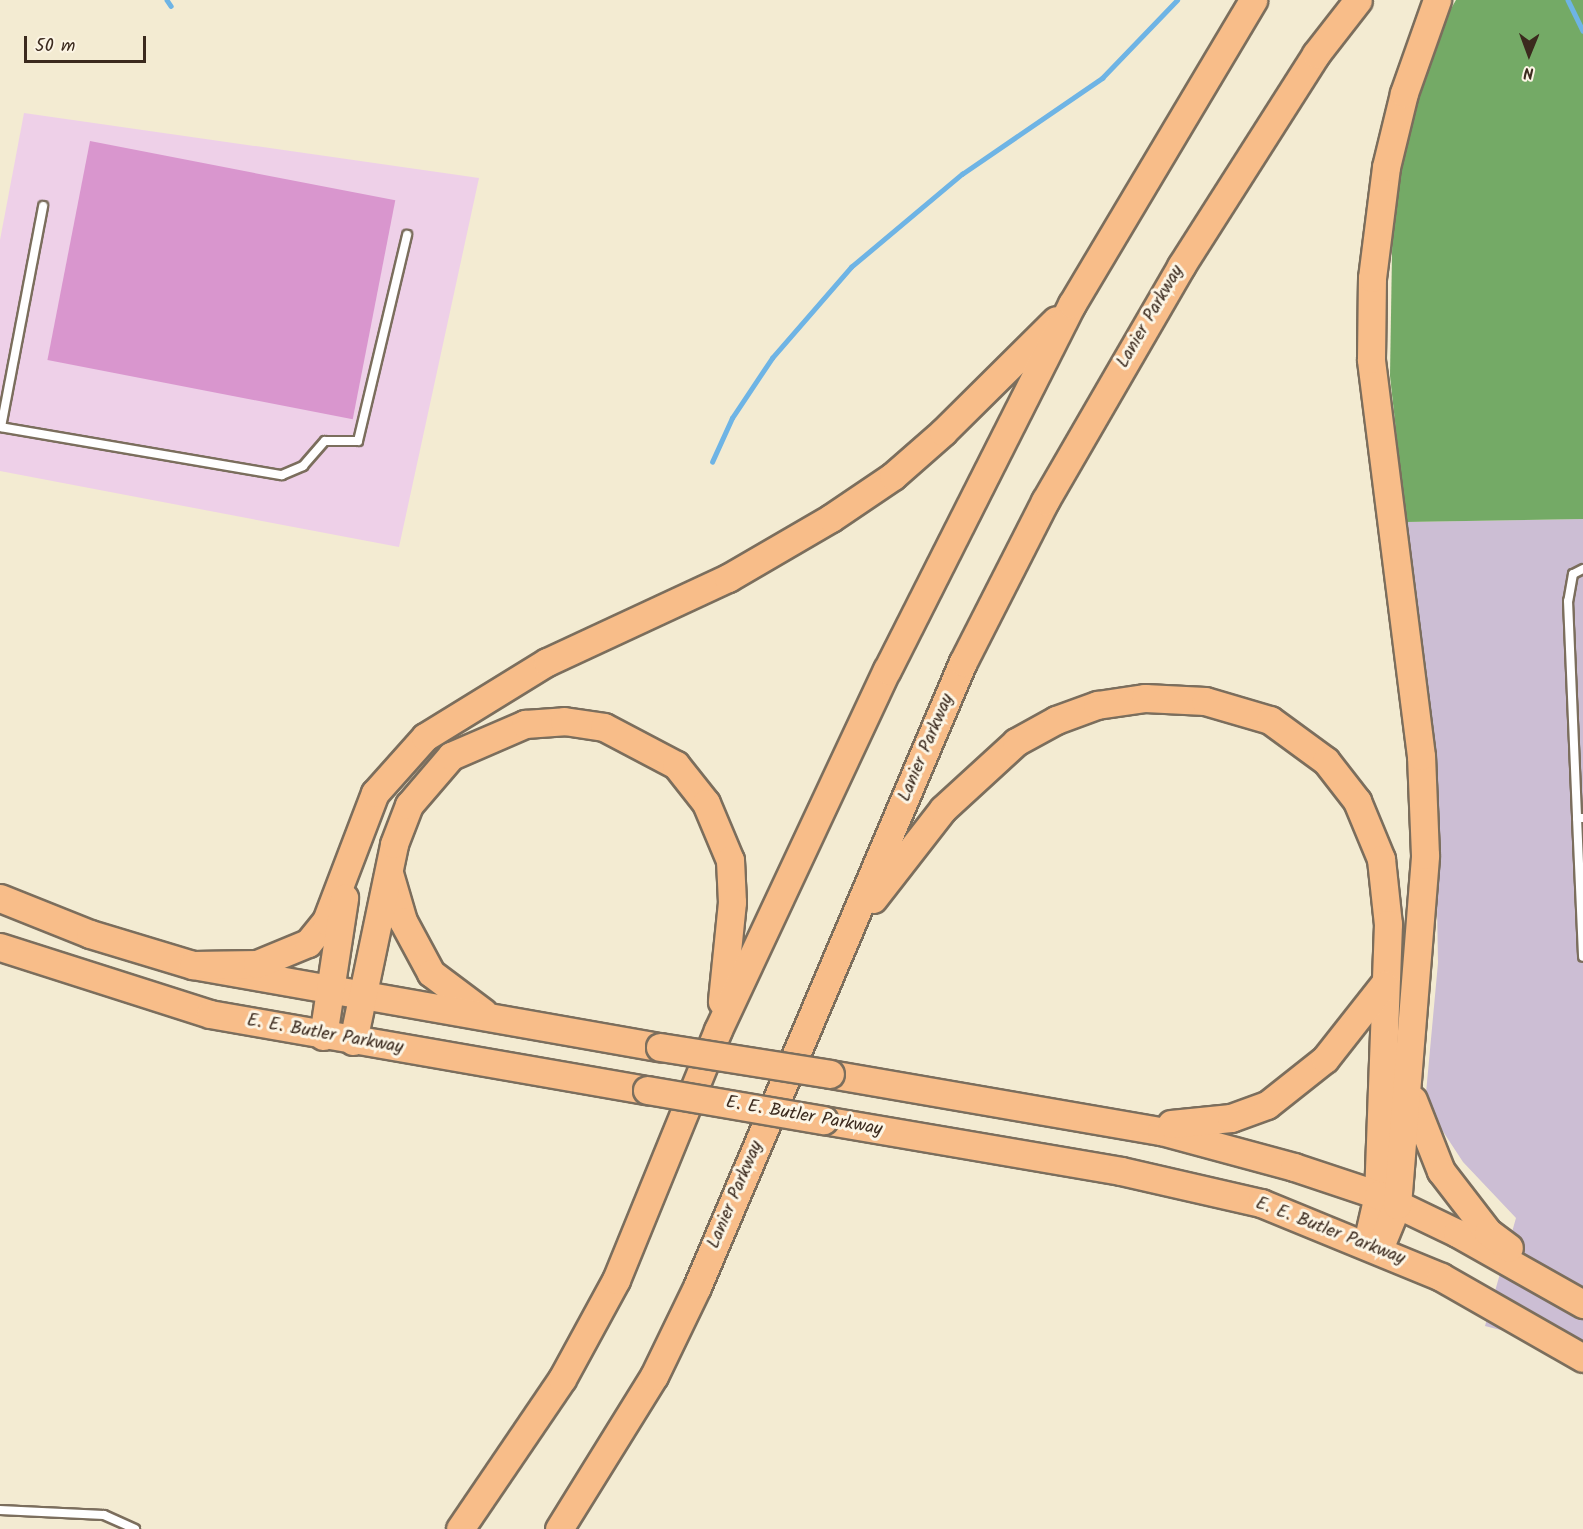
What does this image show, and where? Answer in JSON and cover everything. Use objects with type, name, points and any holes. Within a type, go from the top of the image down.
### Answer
[{"type":"highway","points":[[460,1529],[562,1379],[615,1280],[718,1030],[887,670],[1071,304],[1253,0]]},
{"type":"highway","name":"Lanier Parkway","points":[[559,1529],[654,1376],[678,1326],[963,663],[1045,501],[1181,266],[1316,54],[1358,0]]},
{"type":"highway","points":[[1373,1246],[1387,1200],[1410,1072],[1425,855],[1421,756],[1371,359],[1372,278],[1386,167],[1404,93],[1437,0]]},
{"type":"highway","points":[[193,965],[257,964],[309,943],[326,921],[348,858],[375,793],[424,737],[547,662],[728,578],[840,512],[944,432],[1071,304]]},
{"type":"highway","points":[[850,928],[943,809],[1016,742],[1097,705],[1145,698],[1205,701],[1270,720],[1326,761],[1358,801],[1381,859],[1388,924],[1384,984],[1387,1200]]},
{"type":"highway","points":[[353,1041],[388,869],[400,827],[419,789],[436,768],[472,743],[525,724],[564,721],[604,727],[648,747],[686,775],[706,803],[730,860],[729,956],[718,1030]]},
{"type":"highway","points":[[323,1036],[348,858]]},
{"type":"highway","points":[[388,869],[403,921],[431,973],[500,1022]]},
{"type":"highway","points":[[0,898],[90,934],[193,965],[500,1022],[1062,1113],[1226,1147],[1387,1200],[1582,1303]]},
{"type":"highway","name":"E. E. Butler Parkway","points":[[0,947],[150,999],[323,1036],[823,1120],[1194,1186],[1261,1203],[1373,1246],[1516,1316],[1583,1358]]},
{"type":"highway","points":[[1062,1113],[1190,1127],[1267,1105],[1325,1059],[1384,984]]},
{"type":"highway","points":[[1410,1072],[1414,1112],[1425,1140],[1460,1200],[1488,1232],[1582,1303]]},
{"type":"lane","points":[[43,206],[1,427],[282,475],[303,466],[325,441],[358,441],[407,235]]},
{"type":"lane","points":[[1583,569],[1573,574],[1568,601],[1580,818],[1583,957]]},
{"type":"lane","points":[[0,1510],[104,1515],[135,1529]]},
{"type":"shaded area","points":[[24,113],[479,178],[399,547],[0,471],[0,240]]},
{"type":"shaded area","points":[[1583,519],[1583,1351],[1485,1326],[1516,1218],[1463,1162],[1425,1104],[1438,963],[1435,787],[1406,522]]},
{"type":"green space","points":[[1456,0],[1583,0],[1583,519],[1406,522],[1390,376],[1393,194],[1425,54]]},
{"type":"building","points":[[90,141],[395,200],[353,419],[47,360]]},
{"type":"waterway","points":[[167,0],[171,6]]},
{"type":"waterway","points":[[712,462],[732,418],[772,358],[851,267],[962,174],[1102,78],[1177,0]]},
{"type":"waterway","points":[[1568,0],[1583,31]]}]
